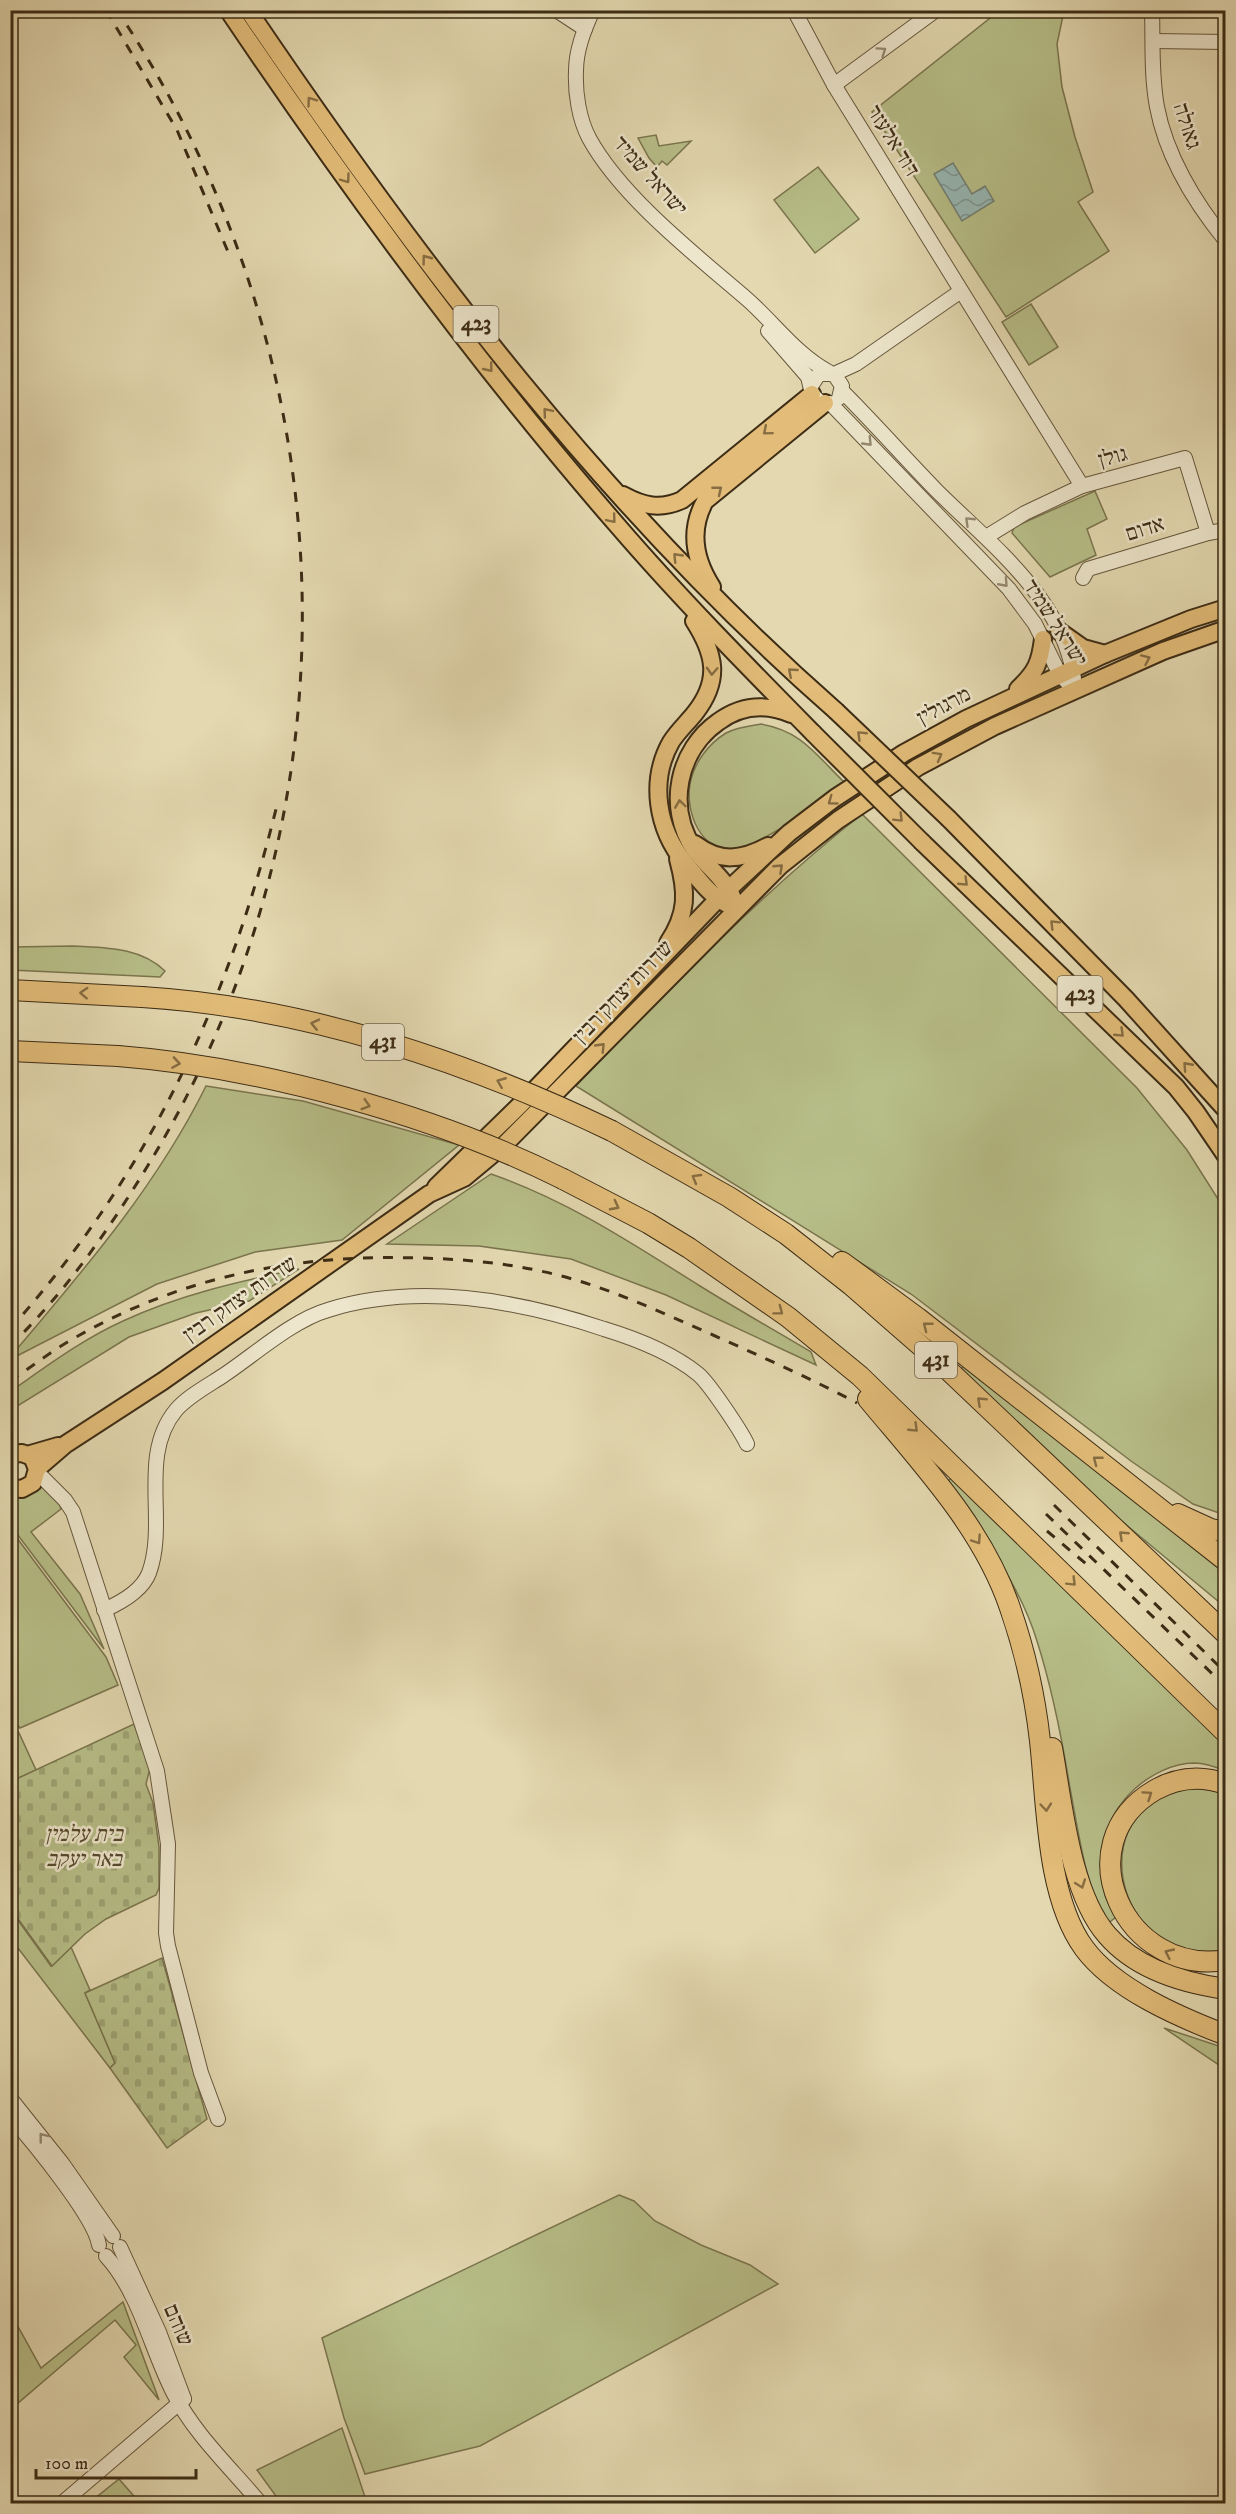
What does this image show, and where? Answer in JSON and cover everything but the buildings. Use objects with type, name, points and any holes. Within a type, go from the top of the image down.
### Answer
[{"type":"highway","name":"431","points":[[10,990],[142,996],[218,1004],[318,1024],[489,1077],[612,1131],[729,1197],[809,1252],[893,1321],[1226,1634]]},
{"type":"highway","points":[[10,1051],[118,1056],[213,1069],[359,1102],[461,1135],[563,1179],[648,1223],[744,1285],[824,1346],[878,1394],[1226,1733]]},
{"type":"highway","points":[[729,1197],[844,1263],[918,1318],[1226,1561]]},
{"type":"highway","points":[[824,1346],[925,1467],[960,1513],[1013,1605],[1023,1631],[1046,1718],[1077,1874],[1096,1918],[1107,1935],[1127,1954],[1146,1965],[1194,1984],[1226,1989]]},
{"type":"highway","points":[[1121,1479],[1181,1516],[1211,1529],[1226,1532]]},
{"type":"highway","points":[[1145,1556],[1226,1623]]},
{"type":"highway","points":[[993,1567],[1010,1608],[1035,1706],[1050,1852],[1060,1894],[1083,1947],[1095,1960],[1144,1996],[1186,2013],[1226,2023]]},
{"type":"highway","points":[[1226,1784],[1202,1778],[1181,1779],[1164,1785],[1145,1796],[1132,1807],[1124,1818],[1114,1840],[1110,1865],[1112,1884],[1119,1907],[1138,1932],[1150,1943],[1178,1958],[1212,1962],[1226,1960]]},
{"type":"highway","points":[[1129,1986],[1172,2014],[1226,2035]]},
{"type":"main road","name":"423","points":[[228,10],[364,205],[450,320],[572,472],[668,582],[796,716],[922,842],[1176,1087],[1226,1156]]},
{"type":"main road","name":"423","points":[[248,10],[378,195],[464,310],[612,488],[774,657],[836,711],[949,819],[1126,999],[1226,1110]]},
{"type":"main road","points":[[612,488],[638,503],[650,506],[662,506],[682,500],[819,396]]},
{"type":"main road","points":[[732,614],[709,582],[698,556],[693,539],[699,511],[705,501],[819,396]]},
{"type":"main road","points":[[654,964],[674,934],[685,902],[683,876],[676,852],[661,819],[659,786],[661,771],[671,742],[706,696],[713,676],[713,664],[706,641],[668,582]]},
{"type":"main road","name":"מרגולין","points":[[723,894],[789,833],[835,798],[904,753],[1009,698],[1105,654],[1191,619],[1226,608]]},
{"type":"main road","name":"מרגולין","points":[[737,908],[807,843],[918,767],[995,726],[1162,651],[1226,628]]},
{"type":"main road","points":[[1059,631],[1083,648],[1105,654]]},
{"type":"main road","points":[[1009,698],[1033,674],[1039,662],[1043,639]]},
{"type":"main road","points":[[723,894],[686,833],[680,807],[679,780],[688,754],[706,731],[728,714],[761,706],[778,708],[796,716]]},
{"type":"main road","points":[[686,833],[705,852],[735,859],[766,847],[789,833]]},
{"type":"main road","points":[[676,852],[737,908]]},
{"type":"main road","name":"שדרות יצחק רבין","points":[[37,1471],[75,1438],[163,1382],[429,1194],[520,1104],[723,894]]},
{"type":"main road","name":"שדרות יצחק רבין","points":[[429,1194],[464,1178],[505,1144],[737,908]]},
{"type":"main road","name":"שדרות יצחק רבין","points":[[19,1454],[49,1449],[75,1438]]},
{"type":"main road","name":"שדרות יצחק רבין","points":[[19,1454],[34,1461],[37,1471],[36,1478],[28,1487]]},
{"type":"main road","points":[[11,1488],[28,1487]]},
{"type":"street","points":[[556,10],[585,29]]},
{"type":"street","name":"ישראל שמיד","points":[[593,10],[578,53],[576,84],[588,136],[607,163],[644,208],[761,311],[816,366],[837,380],[936,489],[1010,560],[1037,594],[1059,631],[1067,672]]},
{"type":"street","name":"דוד אלעזר","points":[[794,10],[834,85],[1082,486]]},
{"type":"street","points":[[834,85],[936,10]]},
{"type":"street","name":"גאולה","points":[[1152,10],[1154,81],[1164,133],[1176,164],[1226,241]]},
{"type":"street","points":[[1153,41],[1226,42]]},
{"type":"street","name":"ישראל שמיד","points":[[698,257],[778,341],[808,377],[819,396],[1009,589],[1067,672],[1075,690]]},
{"type":"street","points":[[837,380],[838,399],[819,396],[815,377],[837,380],[856,364],[961,291]]},
{"type":"street","name":"גולן","points":[[986,537],[1025,513],[1082,486],[1185,458],[1208,533]]},
{"type":"street","name":"אדום","points":[[1083,579],[1088,570],[1208,533],[1226,530]]},
{"type":"street","points":[[104,1610],[117,1605],[138,1588],[148,1575],[154,1529],[156,1461],[163,1435],[177,1410],[285,1332],[326,1310],[375,1300],[415,1296],[476,1300],[561,1314],[658,1349],[700,1375],[747,1444]]},
{"type":"street","points":[[37,1471],[65,1500],[73,1512],[157,1771],[168,1844],[166,1933],[168,1946],[201,2073],[218,2119]]},
{"type":"street","points":[[28,1487],[52,1496],[73,1512]]},
{"type":"street","name":"שוהם","points":[[10,2098],[56,2155],[117,2242],[163,2340],[182,2401],[191,2421],[261,2504]]},
{"type":"street","name":"שוהם","points":[[10,2116],[60,2179],[95,2231],[103,2250],[116,2267],[134,2302],[168,2381],[182,2401]]},
{"type":"street","points":[[103,2250],[105,2236],[117,2242]]},
{"type":"street","points":[[61,2504],[182,2401]]},
{"type":"green space","points":[[999,11],[1064,11],[1057,44],[1062,87],[1093,192],[1078,202],[1109,251],[1006,317],[872,112]]},
{"type":"green space","points":[[656,135],[659,146],[691,141],[667,165],[662,161],[657,167],[638,138]]},
{"type":"green space","points":[[818,167],[859,219],[815,253],[774,200]]},
{"type":"green space","points":[[1031,304],[1058,347],[1029,365],[1002,322]]},
{"type":"green space","points":[[1095,491],[1107,519],[1087,529],[1096,555],[1050,577],[1012,533],[1014,527]]},
{"type":"green space","points":[[761,724],[775,727],[798,738],[844,782],[792,821],[763,838],[735,848],[723,848],[705,838],[693,818],[689,795],[692,776],[703,755],[719,737],[734,729]]},
{"type":"green space","points":[[862,814],[1137,1088],[1187,1150],[1225,1210],[1225,1515],[1193,1504],[1131,1461],[911,1294],[576,1086],[750,911]]},
{"type":"green space","points":[[11,947],[110,948],[134,953],[145,957],[165,971],[160,977],[11,970]]},
{"type":"green space","points":[[206,1086],[303,1101],[459,1145],[342,1240],[255,1252],[157,1284],[11,1359],[11,1356],[117,1227],[165,1159]]},
{"type":"green space","points":[[491,1174],[573,1210],[624,1239],[811,1352],[816,1365],[666,1295],[571,1259],[479,1246],[387,1244]]},
{"type":"green space","points":[[299,1269],[249,1301],[196,1313],[129,1337],[11,1410],[11,1391],[66,1353],[108,1328],[188,1296]]},
{"type":"green space","points":[[966,1365],[1122,1492],[1225,1571],[1225,1607],[1095,1499],[958,1371]]},
{"type":"green space","points":[[43,1472],[56,1493],[61,1509],[31,1532],[80,1594],[104,1649],[11,1526],[10,1496]]},
{"type":"green space","points":[[954,1475],[1225,1743],[1225,1771],[1194,1763],[1163,1770],[1135,1788],[1114,1814],[1104,1844],[1103,1864],[1107,1890],[1116,1917],[1106,1925],[1093,1892],[1084,1858],[1056,1714],[1037,1641],[1020,1599],[998,1559],[945,1484]]},
{"type":"green space","points":[[11,1530],[106,1657],[118,1685],[20,1728],[11,1717]]},
{"type":"green space","points":[[10,1722],[19,1733],[36,1770],[10,1782]]},
{"type":"green space","name":"בית עלמין באר יעקב","points":[[134,1724],[150,1768],[146,1784],[153,1803],[159,1847],[159,1888],[156,1895],[106,1919],[85,1934],[52,1966],[11,1909],[10,1782]]},
{"type":"green space","points":[[1201,1787],[1225,1794],[1225,1950],[1186,1949],[1155,1934],[1134,1909],[1123,1879],[1123,1847],[1136,1818],[1161,1797]]},
{"type":"green space","points":[[10,1909],[51,1966],[71,1947],[90,1990],[85,1993],[115,2063],[110,2068],[11,1939]]},
{"type":"green space","points":[[162,1958],[207,2119],[167,2148],[110,2068],[115,2063],[85,1993]]},
{"type":"green space","points":[[1164,2028],[1225,2048],[1225,2069]]},
{"type":"green space","points":[[619,2195],[634,2201],[655,2221],[701,2245],[750,2265],[778,2284],[480,2446],[365,2474],[344,2418],[322,2338]]},
{"type":"green space","points":[[123,2302],[159,2400],[124,2357],[136,2345],[115,2320],[11,2409],[11,2314],[41,2368]]},
{"type":"green space","points":[[342,2428],[367,2503],[281,2503],[257,2470]]},
{"type":"green space","points":[[119,2479],[140,2503],[89,2503]]},
{"type":"water","points":[[953,163],[972,194],[985,186],[994,201],[962,221],[934,174]]},
{"type":"railway","points":[[106,10],[177,130],[231,259]]},
{"type":"railway","points":[[10,1346],[67,1283],[117,1215],[147,1167],[218,1028],[268,884],[296,735],[302,585],[287,435],[251,288],[194,145],[117,10]]},
{"type":"railway","points":[[10,1329],[59,1270],[104,1209],[143,1147],[178,1082],[208,1016],[235,946],[258,875],[278,801]]},
{"type":"railway","points":[[10,1381],[69,1341],[118,1315],[200,1284],[285,1265],[329,1260],[418,1258],[479,1261],[519,1267],[559,1275],[596,1287],[713,1335],[857,1403]]},
{"type":"railway","points":[[1054,1505],[1226,1673]]},
{"type":"railway","points":[[1046,1514],[1226,1687]]},
{"type":"railway","points":[[1047,1531],[1091,1568]]}]
